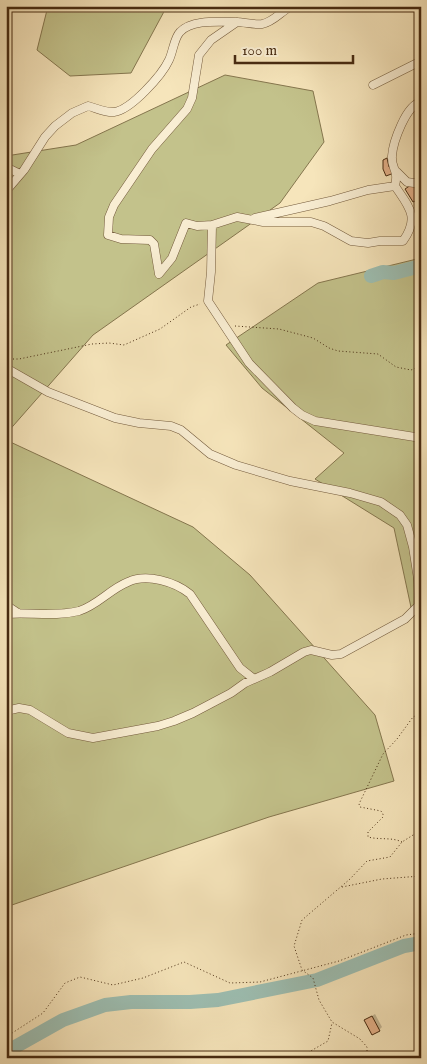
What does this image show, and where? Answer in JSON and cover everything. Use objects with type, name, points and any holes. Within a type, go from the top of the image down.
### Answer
[{"type":"street","points":[[6,191],[45,137],[55,126],[72,113],[88,106],[111,112],[118,111],[130,104],[164,71],[178,33],[188,26],[237,22],[254,25],[265,23],[277,18],[292,6]]},
{"type":"street","points":[[237,22],[211,40],[199,55],[192,98],[187,109],[152,149],[114,205],[109,217],[108,234],[121,239],[150,240],[154,244],[159,274],[172,258],[186,223],[197,226],[212,226],[237,217],[263,222],[311,222],[324,226],[351,241],[368,243],[402,241],[409,232],[413,217],[408,205],[394,186],[397,172]]},
{"type":"street","points":[[373,85],[421,61]]},
{"type":"street","points":[[420,102],[416,103],[407,115],[398,134],[392,154],[392,163],[402,178],[408,182],[421,184]]},
{"type":"street","points":[[6,166],[20,174]]},
{"type":"street","points":[[248,219],[305,207],[368,190],[394,186]]},
{"type":"street","points":[[212,226],[208,301],[220,322],[249,363],[302,415],[316,421],[421,438]]},
{"type":"street","points":[[6,368],[48,392],[116,418],[139,423],[171,426],[181,430],[210,454],[236,465],[290,482],[350,493],[381,502],[400,515],[408,525],[414,547],[419,605],[405,619],[351,650],[342,654],[332,655],[311,650],[193,713],[158,726],[93,738],[68,733],[30,710],[19,708],[6,711]]},
{"type":"street","points":[[6,614],[34,615],[77,611],[91,607],[129,581],[145,579],[171,583],[181,587],[190,594],[240,668],[254,679]]},
{"type":"street","points":[[6,605],[18,613]]},
{"type":"path","points":[[6,359],[19,359],[92,344],[109,343],[124,345],[160,328],[191,307],[208,301]]},
{"type":"path","points":[[235,326],[279,328],[313,338],[338,352],[378,354],[396,367],[411,370],[421,366]]},
{"type":"path","points":[[402,842],[398,840],[378,840],[368,837],[368,832],[383,817],[383,814],[381,811],[360,807],[359,804],[383,754],[413,716],[421,713]]},
{"type":"path","points":[[367,1058],[367,1047],[360,1039],[332,1022],[320,1000],[313,978],[302,970],[294,946],[302,920],[341,887],[367,861],[390,857],[402,842],[421,830]]},
{"type":"path","points":[[341,887],[382,879],[421,876]]},
{"type":"path","points":[[6,1037],[43,1013],[65,983],[80,977],[113,985],[143,978],[184,962],[230,983],[260,982],[339,961],[406,935],[421,933]]},
{"type":"path","points":[[304,1058],[309,1052],[328,1042],[332,1022]]},
{"type":"shaded area","points":[[48,6],[167,6],[131,73],[70,76],[37,50]]},
{"type":"shaded area","points":[[225,75],[313,91],[324,142],[280,203],[93,335],[6,434],[6,156],[76,145]]},
{"type":"shaded area","points":[[421,258],[421,620],[412,612],[394,528],[315,479],[344,453],[262,388],[226,345],[318,283]]},
{"type":"shaded area","points":[[6,440],[193,527],[250,575],[375,715],[394,781],[269,817],[6,907]]},
{"type":"building","points":[[387,158],[389,167],[391,166],[394,173],[386,176],[383,169],[383,160]]},
{"type":"building","points":[[411,185],[416,186],[421,193],[421,204],[418,200],[413,202],[405,189]]},
{"type":"building","points":[[372,1016],[380,1031],[372,1035],[364,1020]]},
{"type":"waterway","points":[[371,276],[383,272],[394,273],[421,266]]},
{"type":"waterway","points":[[6,1052],[63,1020],[105,1005],[131,1002],[218,1000],[317,980],[404,946],[421,943]]}]
